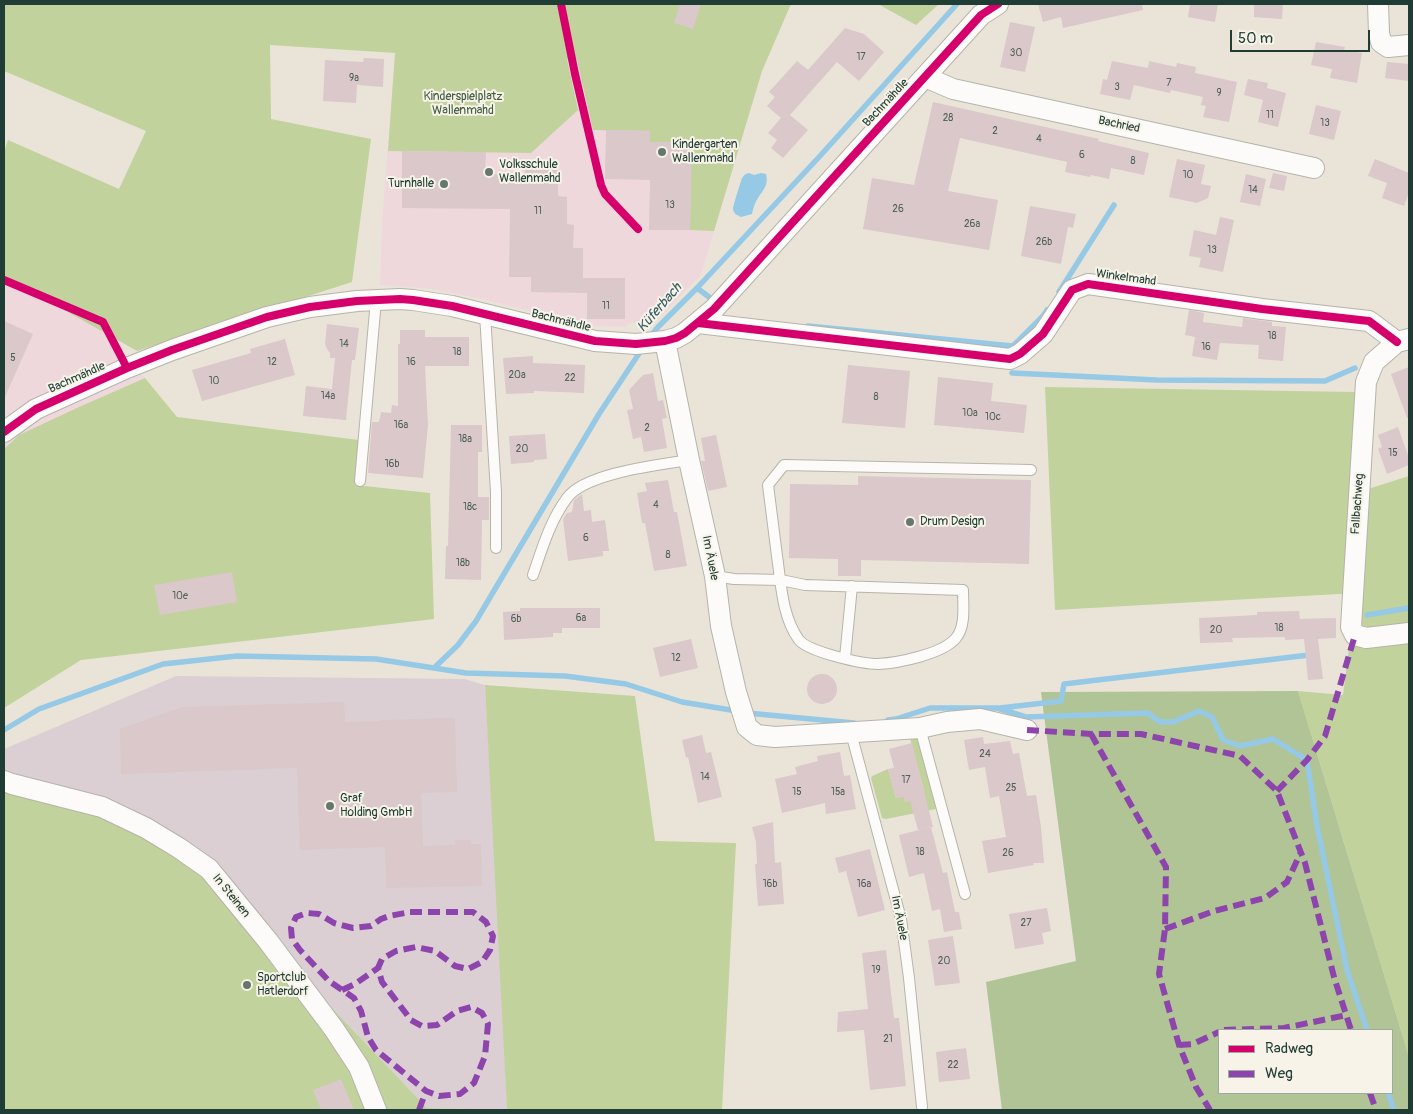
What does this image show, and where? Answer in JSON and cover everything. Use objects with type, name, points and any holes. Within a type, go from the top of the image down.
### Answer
[{"type":"street","name":"Bachmähdle","points":[[4,432],[36,409],[127,368],[172,350],[267,317],[310,307],[376,300],[400,299],[426,302],[452,306],[595,341],[654,342],[685,333],[714,310],[981,15],[998,4]]},
{"type":"street","points":[[1378,4],[1381,42],[1388,46],[1409,45]]},
{"type":"street","name":"Bachried","points":[[925,78],[953,89],[1314,168]]},
{"type":"street","name":"Winkelmahd","points":[[698,323],[1010,358],[1020,354],[1043,334],[1072,290],[1088,284],[1369,321],[1403,341]]},
{"type":"street","name":"Fallbachweg","points":[[1403,341],[1374,362],[1366,382],[1351,627],[1355,635],[1366,638],[1409,633]]},
{"type":"street","name":"Im Äuele","points":[[654,342],[689,460],[715,576],[721,626],[736,692],[747,728],[757,735],[775,737],[920,728],[947,722],[980,719],[1027,730]]},
{"type":"street","name":"In Steinen","points":[[4,781],[102,807],[146,828],[209,869],[268,941],[334,1028],[359,1067],[376,1110]]},
{"type":"lane","points":[[360,481],[376,300]]},
{"type":"lane","points":[[484,314],[496,492],[496,548]]},
{"type":"lane","points":[[532,575],[551,527],[568,497],[587,483],[608,475],[689,460]]},
{"type":"lane","points":[[715,576],[734,579],[780,580],[805,585],[963,590],[962,624],[956,638],[941,650],[908,660],[877,664],[819,652],[800,642],[791,626],[784,605],[780,580],[768,484],[784,466],[1032,470]]},
{"type":"lane","points":[[845,658],[852,586]]},
{"type":"lane","points":[[920,728],[965,894]]},
{"type":"lane","name":"Im Äuele","points":[[851,733],[901,919],[922,1107]]},
{"type":"shaded area","name":"Volksschule Wallenmahd","points":[[395,53],[567,59],[648,67],[762,71],[701,275],[655,322],[630,323],[625,327],[588,326],[486,300],[433,289],[380,285],[382,222]]},
{"type":"shaded area","points":[[4,284],[100,325],[145,378],[19,435],[4,449]]},
{"type":"shaded area","points":[[176,676],[465,679],[485,685],[498,902],[507,1110],[427,1108],[193,862],[4,790],[4,749]]},
{"type":"green space","name":"Kinderspielplatz Wallenmahd","points":[[4,4],[791,4],[762,71],[714,231],[690,230],[691,142],[650,142],[649,131],[593,130],[577,60],[567,59],[578,110],[531,153],[388,151],[395,53],[270,45],[271,119],[371,139],[352,282],[137,351],[4,276],[4,152],[8,140],[119,189],[146,131],[4,71]]},
{"type":"green space","points":[[878,4],[939,4],[916,25]]},
{"type":"green space","points":[[145,378],[177,417],[359,440],[355,485],[430,493],[434,619],[81,660],[4,708],[4,449],[19,435]]},
{"type":"green space","points":[[1045,387],[1355,392],[1349,495],[1409,476],[1409,1057],[1298,691],[1343,695],[1356,593],[1055,610]]},
{"type":"green space","points":[[485,685],[635,696],[655,841],[736,843],[722,1110],[507,1110]]},
{"type":"green space","points":[[1298,691],[1409,1057],[1409,1110],[1002,1110],[986,982],[1076,961],[1041,692]]},
{"type":"green space","points":[[917,737],[936,809],[886,819],[882,818],[872,776],[888,769],[896,798],[924,791],[910,738]]},
{"type":"green space","points":[[4,790],[106,815],[193,862],[427,1108],[507,1110],[4,1110]]},
{"type":"water","points":[[745,174],[754,175],[766,174],[767,181],[756,201],[752,214],[741,217],[735,213],[733,207],[742,178]]},
{"type":"building","points":[[680,4],[701,4],[693,29],[674,23]]},
{"type":"building","points":[[1038,4],[1142,4],[1143,10],[1063,28],[1061,17],[1043,22]]},
{"type":"building","points":[[1190,4],[1218,4],[1215,22],[1188,17]]},
{"type":"building","points":[[1254,4],[1283,4],[1282,19],[1254,17]]},
{"type":"building","points":[[1010,22],[1035,27],[1025,72],[1000,67]]},
{"type":"building","points":[[845,28],[864,34],[884,52],[859,81],[837,62],[790,115],[808,130],[783,158],[771,148],[777,140],[768,133],[781,118],[767,106],[775,97],[769,92],[797,61],[808,70]]},
{"type":"building","points":[[1316,42],[1345,47],[1344,50],[1362,53],[1357,83],[1330,78],[1332,69],[1311,65]]},
{"type":"building","points":[[364,58],[384,59],[383,87],[357,85],[356,103],[323,101],[325,60],[363,62]]},
{"type":"building","points":[[1112,61],[1148,68],[1149,61],[1176,67],[1177,63],[1196,67],[1195,73],[1237,82],[1229,122],[1203,117],[1206,106],[1201,105],[1203,97],[1171,90],[1170,93],[1134,85],[1130,100],[1100,94],[1103,79],[1107,80]]},
{"type":"building","points":[[1387,62],[1409,64],[1409,81],[1385,78]]},
{"type":"building","points":[[1248,79],[1268,83],[1267,88],[1286,93],[1278,127],[1258,122],[1263,100],[1244,95]]},
{"type":"building","points":[[933,102],[1099,139],[1098,141],[1149,153],[1144,175],[1111,168],[1109,179],[1065,172],[1067,162],[960,138],[948,191],[998,200],[989,250],[863,229],[872,178],[914,185]]},
{"type":"building","points":[[1316,105],[1341,111],[1334,140],[1309,134]]},
{"type":"building","points":[[606,130],[650,131],[650,142],[692,142],[690,230],[649,230],[650,180],[605,179]]},
{"type":"building","points":[[402,151],[486,152],[485,174],[525,174],[525,169],[558,170],[558,196],[567,197],[567,224],[574,225],[573,248],[583,248],[583,278],[625,278],[625,319],[587,319],[587,293],[531,292],[531,277],[509,277],[510,209],[402,208]]},
{"type":"building","points":[[1177,159],[1205,165],[1201,184],[1211,186],[1208,198],[1197,203],[1169,197]]},
{"type":"building","points":[[1375,159],[1409,173],[1409,192],[1404,206],[1382,198],[1387,183],[1368,176]]},
{"type":"building","points":[[1273,173],[1287,176],[1284,191],[1269,188]]},
{"type":"building","points":[[1246,174],[1266,179],[1260,206],[1240,202]]},
{"type":"building","points":[[1030,206],[1076,214],[1073,228],[1068,227],[1061,264],[1021,256]]},
{"type":"building","points":[[1220,217],[1234,220],[1223,272],[1199,267],[1201,258],[1189,256],[1194,230],[1216,235]]},
{"type":"building","points":[[1189,310],[1204,313],[1203,322],[1242,327],[1243,318],[1272,322],[1272,326],[1286,327],[1283,361],[1258,359],[1259,345],[1220,343],[1217,360],[1192,356],[1195,337],[1185,335]]},
{"type":"building","points":[[4,321],[33,334],[4,399]]},
{"type":"building","points":[[327,324],[359,328],[355,360],[352,360],[346,420],[303,416],[306,386],[332,389],[335,358],[330,358],[330,353],[325,344]]},
{"type":"building","points":[[400,330],[425,330],[425,337],[469,337],[469,366],[425,366],[428,425],[423,478],[368,473],[372,422],[379,422],[381,412],[391,413],[392,405],[398,406],[398,344],[400,344]]},
{"type":"building","points":[[285,339],[295,375],[202,401],[192,370],[251,353],[250,349]]},
{"type":"building","points":[[533,356],[533,363],[585,365],[584,393],[534,391],[534,393],[506,394],[503,358]]},
{"type":"building","points":[[848,365],[910,371],[905,428],[842,423]]},
{"type":"building","points":[[1409,367],[1409,418],[1407,418],[1391,374]]},
{"type":"building","points":[[653,373],[658,401],[663,400],[667,418],[662,419],[667,448],[644,452],[641,437],[633,439],[627,410],[633,409],[629,390],[643,375]]},
{"type":"building","points":[[938,377],[993,383],[991,401],[1027,405],[1024,433],[934,425]]},
{"type":"building","points":[[451,425],[482,425],[482,452],[478,452],[478,497],[489,497],[489,520],[482,520],[481,580],[445,579],[446,546],[448,546]]},
{"type":"building","points":[[1398,427],[1409,458],[1409,465],[1387,474],[1378,449],[1382,447],[1378,435]]},
{"type":"building","points":[[545,434],[547,459],[511,464],[509,436]]},
{"type":"building","points":[[716,435],[727,487],[708,491],[701,461],[705,461],[701,438]]},
{"type":"building","name":"Drum Design","points":[[858,476],[1031,480],[1029,564],[861,560],[861,576],[838,576],[838,559],[789,558],[790,484],[858,485]]},
{"type":"building","points":[[668,480],[674,512],[677,512],[687,566],[654,571],[645,523],[642,523],[637,493],[647,491],[645,483]]},
{"type":"building","points":[[582,494],[584,511],[591,510],[592,522],[605,520],[609,551],[603,551],[603,556],[568,561],[563,519],[567,513],[572,512],[574,500]]},
{"type":"building","points":[[232,572],[237,602],[160,615],[154,585]]},
{"type":"building","points":[[520,608],[600,608],[600,628],[562,628],[562,633],[553,633],[553,637],[504,640],[503,612],[520,611]]},
{"type":"building","points":[[1299,611],[1300,619],[1336,618],[1336,638],[1318,639],[1323,679],[1308,680],[1304,639],[1285,640],[1285,637],[1232,638],[1233,642],[1200,643],[1199,618],[1257,615],[1257,612]]},
{"type":"building","points":[[691,639],[698,668],[660,677],[653,648]]},
{"type":"building","points":[[822,674],[833,678],[837,689],[833,700],[822,704],[811,700],[807,689],[811,678]]},
{"type":"building","name":"Graf Holding GmbH","points":[[344,702],[345,722],[455,718],[457,792],[421,793],[423,846],[455,845],[455,840],[471,840],[471,844],[481,844],[482,886],[386,888],[385,847],[300,850],[297,768],[121,774],[120,729],[182,707]]},
{"type":"building","points":[[702,735],[706,753],[711,752],[722,797],[698,803],[688,757],[686,758],[682,740]]},
{"type":"building","points":[[983,737],[984,744],[1010,741],[1013,754],[1019,753],[1027,796],[1036,795],[1044,863],[1033,863],[1034,865],[988,873],[982,841],[1006,837],[999,796],[990,798],[985,767],[969,770],[964,740]]},
{"type":"building","points":[[912,743],[933,827],[918,830],[910,801],[905,802],[904,797],[896,798],[888,769],[894,768],[889,749]]},
{"type":"building","points":[[840,752],[844,776],[850,775],[856,809],[826,814],[825,803],[782,813],[775,779],[797,774],[795,767],[818,761],[817,756]]},
{"type":"building","points":[[773,822],[775,863],[781,862],[784,904],[758,906],[755,864],[757,864],[756,842],[752,827]]},
{"type":"building","points":[[931,827],[943,873],[947,872],[955,912],[959,912],[962,929],[944,932],[940,909],[932,911],[924,873],[909,877],[899,835]]},
{"type":"building","points":[[870,849],[885,910],[858,917],[846,871],[839,873],[835,858]]},
{"type":"building","points":[[1047,908],[1051,931],[1042,933],[1044,944],[1015,949],[1009,914]]},
{"type":"building","points":[[953,936],[960,983],[935,986],[928,940]]},
{"type":"building","points":[[886,950],[894,1018],[899,1018],[906,1086],[870,1090],[864,1030],[837,1032],[838,1012],[868,1009],[862,953]]},
{"type":"building","points":[[966,1048],[970,1079],[939,1082],[936,1052]]},
{"type":"building","points":[[341,1079],[354,1110],[321,1110],[313,1090]]},
{"type":"waterway","name":"Küferbach","points":[[650,337],[820,156],[957,4]]},
{"type":"waterway","points":[[1059,292],[1114,205]]},
{"type":"waterway","points":[[697,288],[709,297]]},
{"type":"waterway","points":[[808,326],[1013,346],[1047,310]]},
{"type":"waterway","name":"Küferbach","points":[[434,668],[458,645],[476,621],[599,414],[642,349]]},
{"type":"waterway","points":[[1012,373],[1157,380],[1325,381],[1355,368]]},
{"type":"waterway","points":[[1367,615],[1409,608]]},
{"type":"waterway","points":[[1000,708],[1061,701],[1064,684],[1309,655]]},
{"type":"waterway","points":[[4,730],[39,709],[163,664],[237,656],[376,659],[466,673],[565,676],[626,684],[682,702],[737,711]]},
{"type":"waterway","points":[[888,720],[930,708],[997,708],[1026,717],[1148,713],[1160,722],[1173,722],[1199,711],[1212,717],[1223,740],[1240,746],[1273,739],[1307,760],[1317,826],[1347,970],[1367,1029]]},
{"type":"waterway","points":[[747,713],[854,723]]},
{"type":"waterway","points":[[1388,1094],[1394,1110]]},
{"type":"marked path","points":[[1277,791],[1307,760],[1325,736],[1355,635]]},
{"type":"marked path","points":[[1027,730],[1091,734],[1141,734],[1240,756],[1277,791],[1305,863],[1334,977],[1351,1029]]},
{"type":"marked path","points":[[1091,734],[1166,867],[1165,929],[1159,974],[1179,1045],[1196,1087],[1210,1110]]},
{"type":"marked path","points":[[1165,929],[1214,911],[1265,898],[1287,882],[1301,852]]},
{"type":"marked path","points":[[410,912],[473,912],[486,922],[493,936],[490,950],[482,962],[468,969],[455,966],[435,951],[416,947],[396,951],[382,959],[378,968],[382,982],[411,1020],[422,1026],[437,1025],[457,1011],[471,1007],[482,1013],[488,1024],[485,1056],[474,1083],[460,1094],[439,1096],[426,1091],[376,1050],[368,1037],[361,1011],[354,998],[329,981],[292,939],[291,928],[296,917],[307,913],[319,914],[334,923],[353,928],[371,926],[389,916],[410,912]]},
{"type":"marked path","points":[[342,990],[355,984],[378,968]]},
{"type":"marked path","points":[[1254,1029],[1284,1028],[1347,1015]]},
{"type":"marked path","points":[[1179,1045],[1193,1044],[1218,1032]]},
{"type":"marked path","points":[[419,1110],[426,1091]]},
{"type":"marked path","points":[[1370,1094],[1376,1110]]},
{"type":"cycle path","points":[[561,4],[601,185],[605,194],[638,229]]},
{"type":"cycle path","points":[[4,432],[36,409],[127,368],[172,350],[267,317],[310,307],[357,301],[413,300],[452,306],[595,341],[636,344],[676,338],[714,309],[981,15],[998,4]]},
{"type":"cycle path","points":[[4,280],[103,322],[127,368]]},
{"type":"cycle path","points":[[698,323],[1010,359],[1020,354],[1043,334],[1072,290],[1088,284],[1262,309],[1369,321],[1397,342]]},
{"type":"place","name":"Kindergarten Wallenmahd","points":[[662,152]]},
{"type":"place","name":"Volksschule Wallenmahd","points":[[489,172]]},
{"type":"place","name":"Turnhalle","points":[[444,184]]},
{"type":"place","name":"Drum Design","points":[[910,522]]},
{"type":"place","name":"Graf Holding GmbH","points":[[330,806]]},
{"type":"place","name":"Sportclub Hatlerdorf","points":[[247,985]]}]
